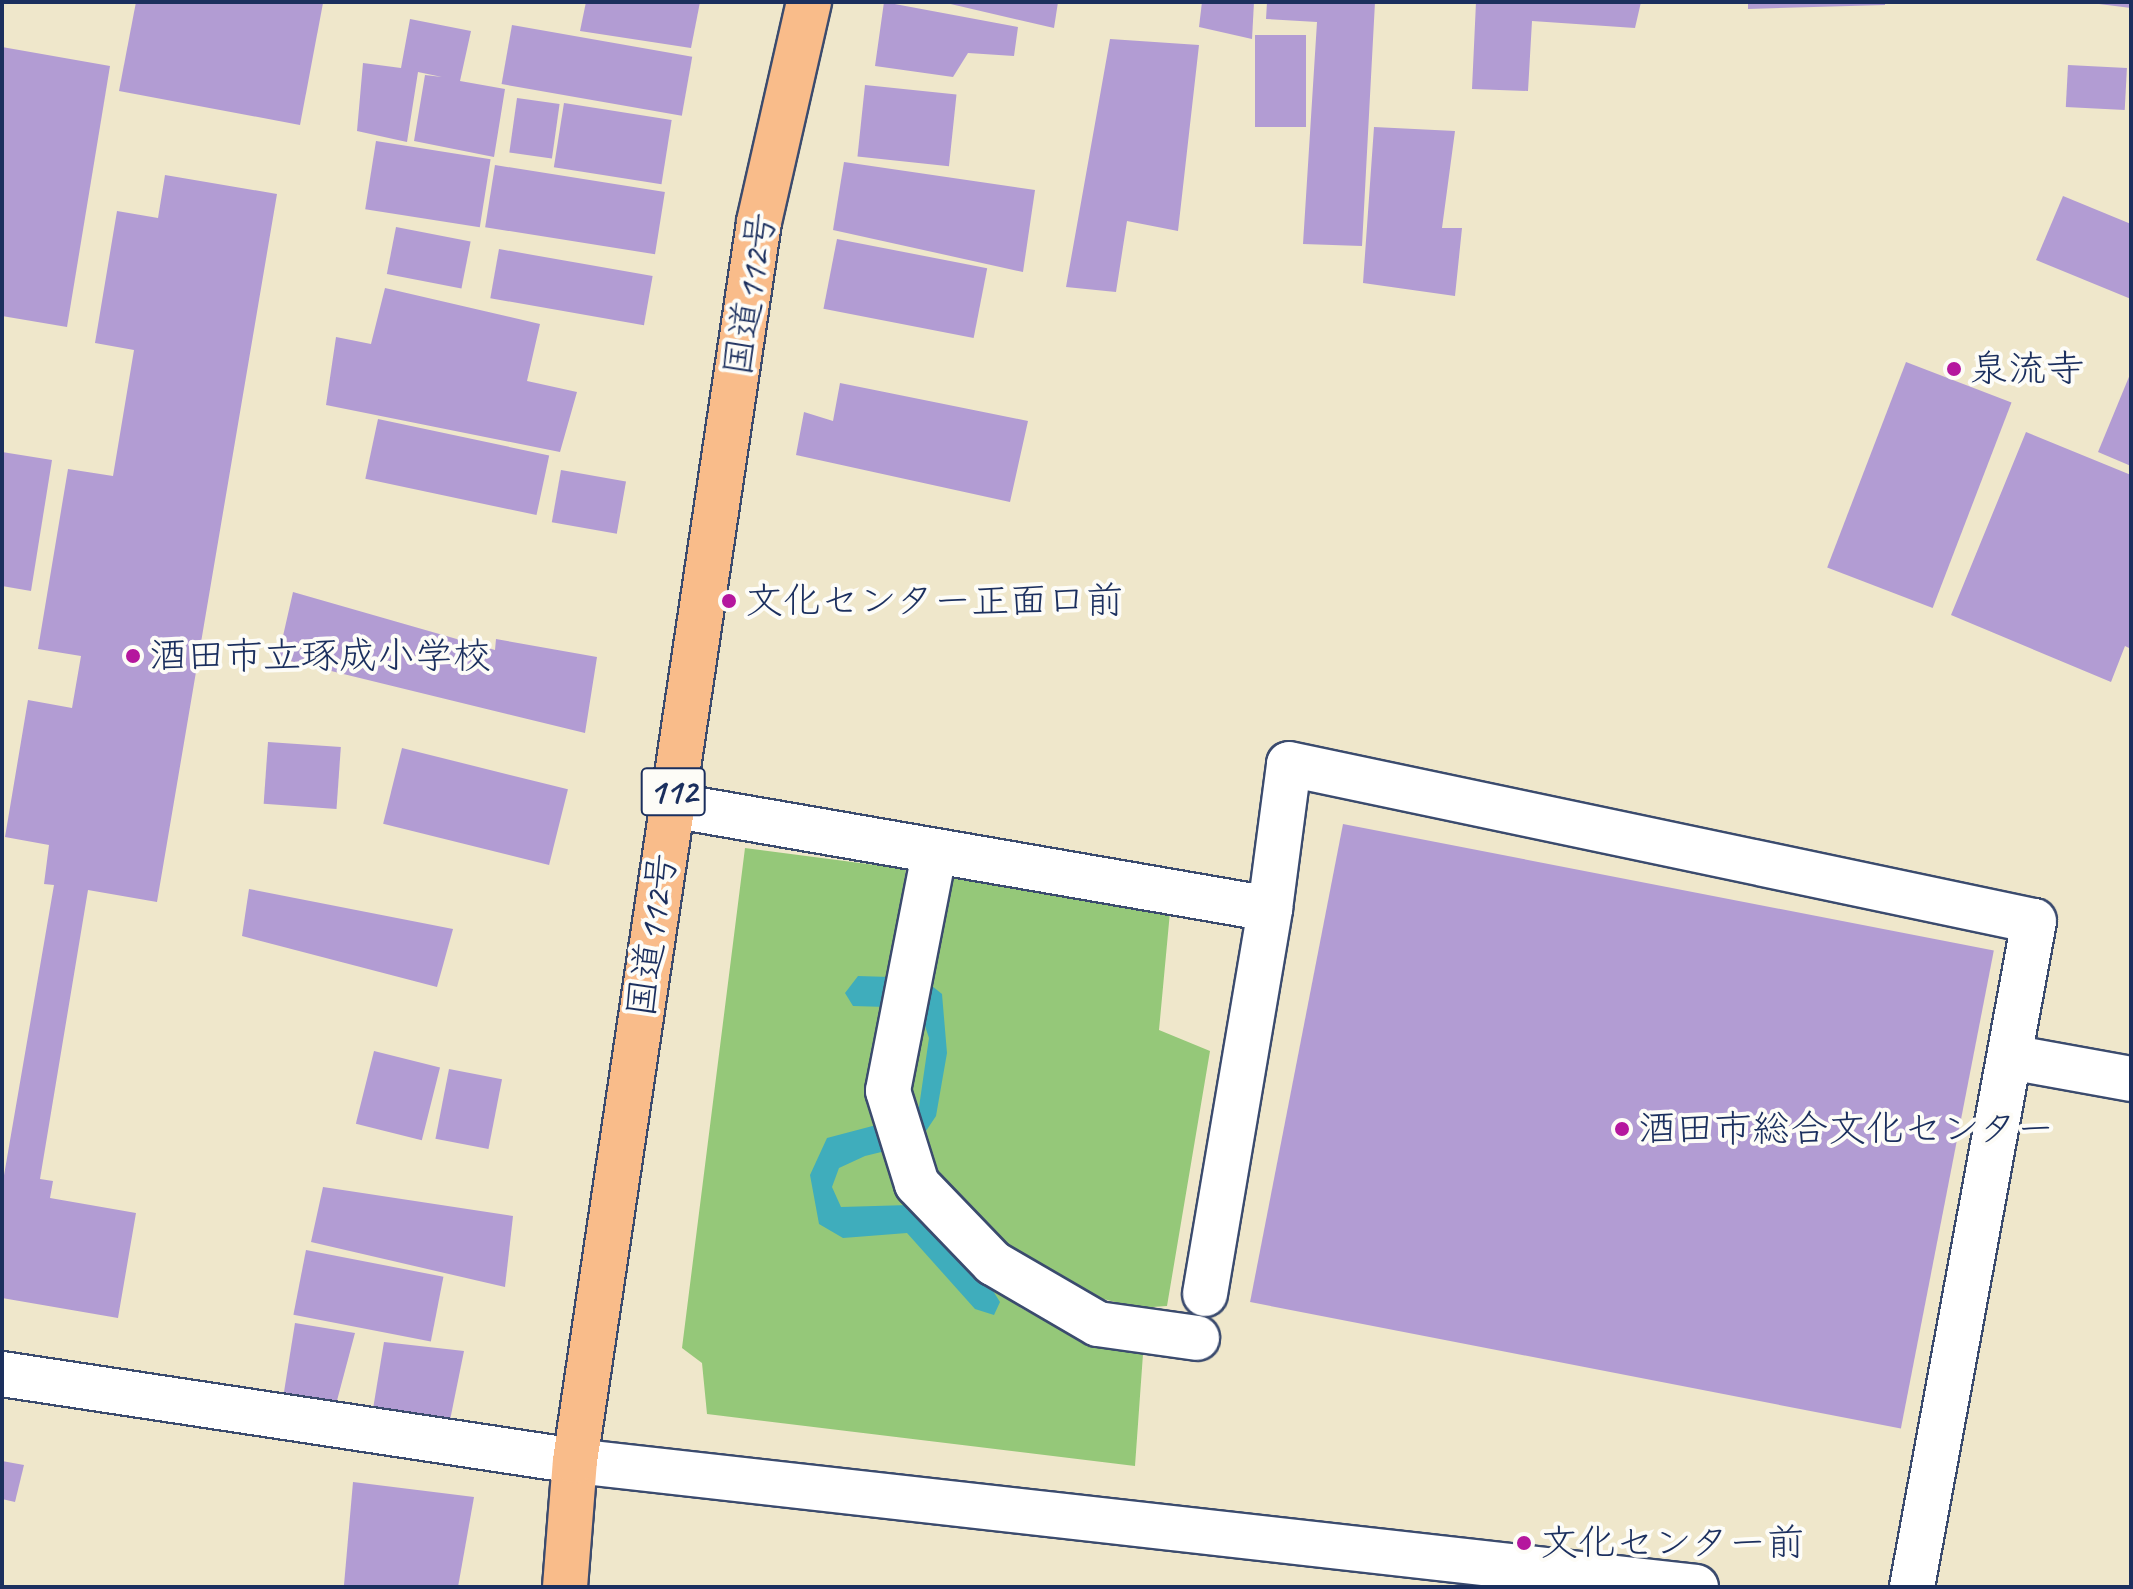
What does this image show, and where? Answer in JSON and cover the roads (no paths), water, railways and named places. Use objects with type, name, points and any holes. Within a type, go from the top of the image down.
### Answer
[{"type":"highway","name":"国道112号","points":[[565,1587],[575,1461],[759,222],[809,2]]},
{"type":"street","points":[[1205,1294],[1270,909],[1289,764],[2034,921],[1912,1587]]},
{"type":"street","points":[[671,805],[934,854],[1270,909]]},
{"type":"street","points":[[934,854],[888,1091],[917,1184],[993,1263],[1098,1324],[1197,1338]]},
{"type":"street","points":[[2010,1057],[2131,1079]]},
{"type":"street","points":[[2,1374],[575,1461],[1696,1587]]},
{"type":"water","points":[[858,976],[922,978],[942,994],[947,1053],[936,1116],[918,1143],[865,1156],[839,1168],[832,1187],[841,1207],[909,1205],[990,1286],[1000,1302],[994,1315],[975,1309],[907,1233],[843,1238],[819,1224],[810,1175],[827,1138],[918,1114],[929,1038],[919,1008],[853,1006],[845,993]]},
{"type":"place","name":"泉流寺","points":[[1954,369]]},
{"type":"place","name":"文化センター正面口前","points":[[729,601]]},
{"type":"place","name":"酒田市立琢成小学校","points":[[133,656]]},
{"type":"place","name":"酒田市総合文化センター","points":[[1622,1129]]},
{"type":"place","name":"文化センター前","points":[[1524,1543]]}]
